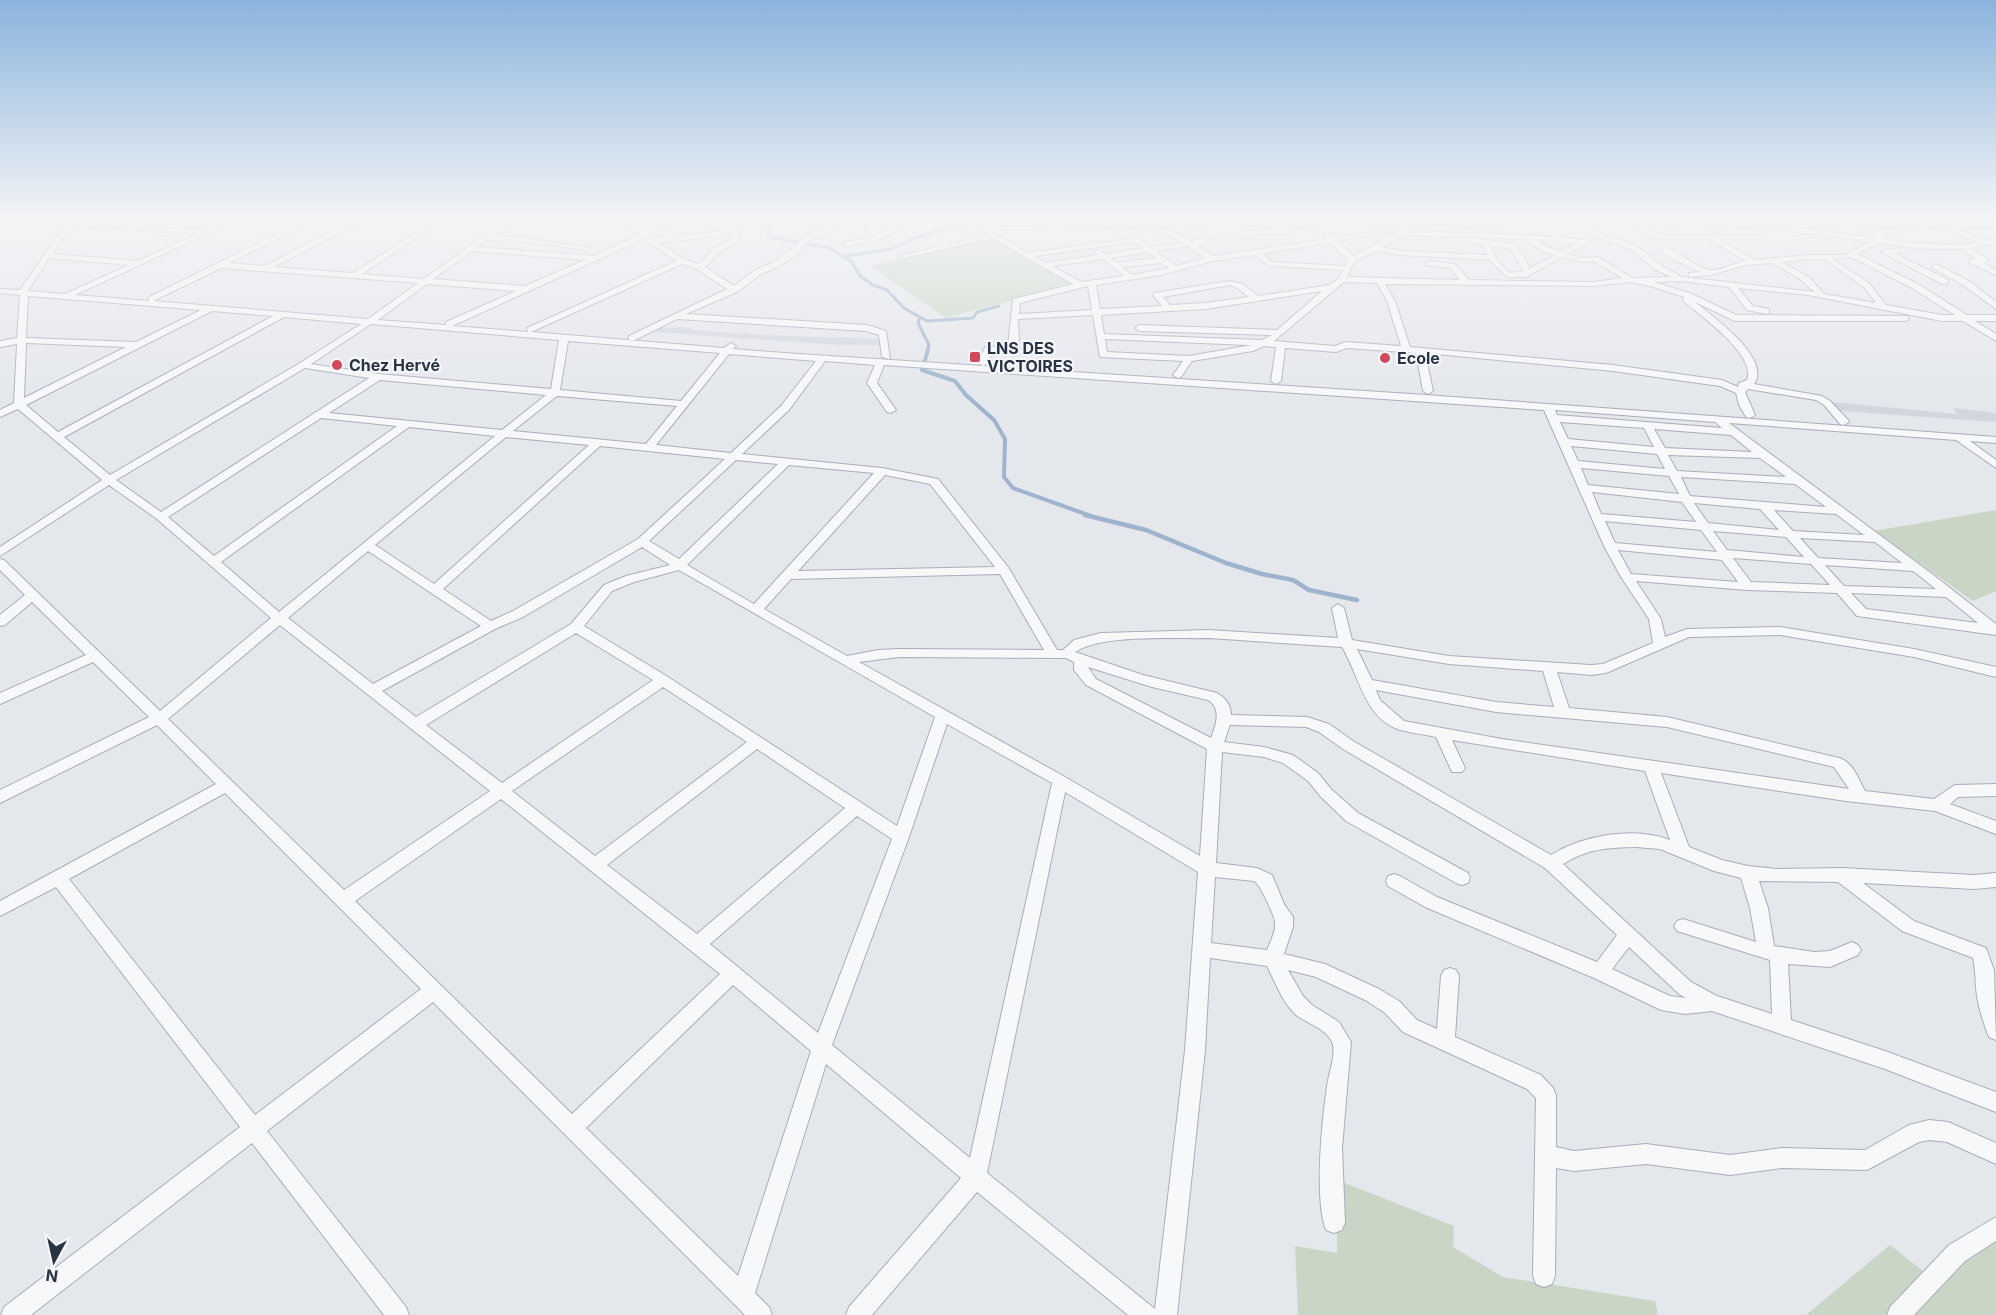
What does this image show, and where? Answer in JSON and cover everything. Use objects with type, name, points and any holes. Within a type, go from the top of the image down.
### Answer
[{"type":"street","points":[[19,404],[23,290],[29,281]]},
{"type":"street","points":[[71,294],[100,281]]},
{"type":"street","points":[[152,299],[187,281]]},
{"type":"street","points":[[0,552],[109,480],[303,365],[425,281]]},
{"type":"street","points":[[431,281],[526,289]]},
{"type":"street","points":[[449,324],[543,281]]},
{"type":"street","points":[[530,330],[636,281]]},
{"type":"street","points":[[721,281],[734,290]]},
{"type":"street","points":[[632,338],[674,316],[734,290],[745,281]]},
{"type":"street","points":[[1074,281],[1080,285]]},
{"type":"street","points":[[983,363],[988,349],[1012,349],[1015,339],[1016,301],[1102,281]]},
{"type":"street","points":[[1092,283],[1101,354],[1109,357],[1189,359],[1244,350],[1264,343],[1281,333],[1306,308],[1339,281]]},
{"type":"street","points":[[1380,281],[1391,301],[1406,349]]},
{"type":"street","points":[[1571,281],[1594,284],[1616,281]]},
{"type":"street","points":[[1636,281],[1652,284],[1680,294],[1737,318],[1996,318]]},
{"type":"street","points":[[1704,281],[1821,295],[1942,318]]},
{"type":"street","points":[[1808,281],[1821,295]]},
{"type":"street","points":[[1863,281],[1879,298],[1883,308]]},
{"type":"street","points":[[1907,281],[1996,338]]},
{"type":"street","points":[[1932,281],[1966,283]]},
{"type":"street","points":[[1963,281],[1996,306]]},
{"type":"street","points":[[1168,308],[1157,295],[1227,283],[1240,286],[1257,300]]},
{"type":"street","points":[[1732,285],[1752,310],[1817,312],[1834,318]]},
{"type":"street","points":[[1014,317],[1257,300],[1304,290],[1332,287]]},
{"type":"street","points":[[0,288],[152,299],[564,339],[931,363],[1996,440]]},
{"type":"street","points":[[71,294],[282,315],[449,324],[632,338],[822,359],[884,360]]},
{"type":"street","points":[[1680,294],[1750,360],[1754,376],[1751,382],[1743,388]]},
{"type":"street","points":[[0,414],[212,309]]},
{"type":"street","points":[[57,437],[282,315]]},
{"type":"street","points":[[674,316],[867,328],[883,333],[884,360],[872,382],[891,410]]},
{"type":"street","points":[[1098,332],[1281,333]]},
{"type":"street","points":[[1098,332],[1336,349],[1349,345],[1613,368],[1819,398],[1827,403],[1844,422]]},
{"type":"street","points":[[0,797],[160,718],[555,392],[564,339]]},
{"type":"street","points":[[0,344],[22,340],[138,345]]},
{"type":"street","points":[[1276,381],[1281,344]]},
{"type":"street","points":[[649,447],[729,349]]},
{"type":"street","points":[[1420,350],[1428,391]]},
{"type":"street","points":[[372,690],[490,626],[518,614],[642,542],[785,408],[822,359]]},
{"type":"street","points":[[1178,375],[1189,359]]},
{"type":"street","points":[[931,363],[983,363],[1276,381],[1996,433]]},
{"type":"street","points":[[303,365],[378,377],[685,404]]},
{"type":"street","points":[[161,517],[378,377]]},
{"type":"street","points":[[1743,388],[1744,405],[1750,415]]},
{"type":"street","points":[[19,404],[109,480],[161,517],[279,618],[697,944],[732,975],[822,1046],[976,1177],[1146,1315]]},
{"type":"street","points":[[1548,407],[1610,546],[1655,619],[1660,644]]},
{"type":"street","points":[[320,415],[882,471],[934,481],[1004,570],[1060,655]]},
{"type":"street","points":[[1553,418],[1733,432]]},
{"type":"street","points":[[1718,420],[1760,454],[1950,592],[1994,630]]},
{"type":"street","points":[[214,561],[408,423]]},
{"type":"street","points":[[1647,425],[1685,498],[1747,586]]},
{"type":"street","points":[[1958,437],[1996,465]]},
{"type":"street","points":[[1563,442],[1660,451],[1760,454]]},
{"type":"street","points":[[436,589],[597,443]]},
{"type":"street","points":[[416,724],[576,627],[609,588],[630,579],[679,566],[787,461]]},
{"type":"street","points":[[1573,464],[1721,478],[1800,481]]},
{"type":"street","points":[[756,610],[882,471]]},
{"type":"street","points":[[1584,488],[1764,506],[1840,511]]},
{"type":"street","points":[[1764,506],[1840,590],[1865,614],[1994,630]]},
{"type":"street","points":[[1598,517],[1790,534],[1878,539]]},
{"type":"street","points":[[642,542],[679,566],[1060,781],[1207,869],[1257,875],[1266,880],[1277,908],[1284,917],[1284,927],[1273,959],[1286,986],[1300,1006],[1332,1029],[1341,1039],[1342,1053],[1331,1132],[1330,1177],[1334,1222]]},
{"type":"street","points":[[367,545],[490,626]]},
{"type":"street","points":[[1610,546],[1914,567]]},
{"type":"street","points":[[0,563],[160,718],[760,1315]]},
{"type":"street","points":[[788,575],[1004,570]]},
{"type":"street","points":[[583,576],[609,588]]},
{"type":"street","points":[[1627,577],[1747,586],[1950,592]]},
{"type":"street","points":[[0,622],[33,595]]},
{"type":"street","points":[[1338,608],[1346,644],[1358,662],[1374,702],[1395,722],[1442,733],[1650,765],[1937,805],[1996,828]]},
{"type":"street","points":[[576,627],[663,680],[901,837]]},
{"type":"street","points":[[1060,655],[1089,639],[1152,634],[1209,634],[1346,644],[1449,660],[1599,669],[1687,633],[1701,631],[1780,632],[1914,653],[1996,672]]},
{"type":"street","points":[[847,660],[878,654],[899,653],[1060,655],[1168,687],[1219,699],[1222,704],[1224,720],[1215,746],[1195,1050],[1166,1315]]},
{"type":"street","points":[[0,699],[95,656]]},
{"type":"street","points":[[1081,660],[1081,670],[1091,682],[1215,746],[1264,752],[1288,759],[1313,777],[1326,793],[1352,817],[1462,878]]},
{"type":"street","points":[[1549,667],[1563,712]]},
{"type":"street","points":[[343,900],[663,680]]},
{"type":"street","points":[[1365,682],[1468,703],[1667,722],[1786,752],[1828,760],[1843,767],[1860,796]]},
{"type":"street","points":[[743,1296],[822,1046],[901,837],[943,715]]},
{"type":"street","points":[[1224,720],[1315,724],[1551,862],[1685,988],[1712,1003],[1782,1024],[1996,1102]]},
{"type":"street","points":[[1442,733],[1457,768]]},
{"type":"street","points":[[595,865],[757,742]]},
{"type":"street","points":[[1650,765],[1682,850]]},
{"type":"street","points":[[857,1315],[976,1177],[1060,781]]},
{"type":"street","points":[[0,909],[227,785]]},
{"type":"street","points":[[1937,805],[1955,792],[1996,790]]},
{"type":"street","points":[[697,944],[855,808]]},
{"type":"street","points":[[1551,862],[1569,852],[1596,842],[1661,843],[1720,866],[1748,873],[1777,876],[1841,875],[1974,882],[1996,880]]},
{"type":"street","points":[[1748,873],[1772,953],[1782,1024]]},
{"type":"street","points":[[1841,875],[1908,926],[1968,946],[1980,953],[1985,970],[1986,996],[1996,1031]]},
{"type":"street","points":[[58,877],[398,1315]]},
{"type":"street","points":[[1394,881],[1431,902],[1600,972],[1668,1004],[1685,1006],[1712,1003]]},
{"type":"street","points":[[1683,926],[1772,953],[1831,959],[1852,950]]},
{"type":"street","points":[[1600,972],[1628,934]]},
{"type":"street","points":[[1203,949],[1273,959],[1319,970],[1392,1007],[1410,1026],[1541,1087],[1546,1095],[1544,1276]]},
{"type":"street","points":[[573,1127],[732,975]]},
{"type":"street","points":[[1445,1042],[1450,976]]},
{"type":"street","points":[[12,1315],[434,990]]},
{"type":"street","points":[[1544,1155],[1574,1161],[1646,1154],[1730,1165],[1782,1158],[1867,1160],[1916,1132],[1929,1130],[1948,1132],[1996,1154]]},
{"type":"street","points":[[1898,1315],[1958,1253],[1996,1228]]},
{"type":"shaded area","points":[[660,328],[693,328],[692,330],[761,335],[887,339],[885,345],[841,345],[653,332]]},
{"type":"shaded area","points":[[1832,402],[1957,414],[1953,408],[1996,413],[1996,422],[1841,411]]},
{"type":"green space","points":[[893,281],[1077,283],[946,318]]},
{"type":"green space","points":[[1996,510],[1996,591],[1973,601],[1874,531]]},
{"type":"green space","points":[[1337,1180],[1454,1226],[1453,1247],[1503,1277],[1655,1301],[1658,1315],[1298,1315],[1295,1246],[1337,1253]]},
{"type":"green space","points":[[1996,1228],[1996,1315],[1806,1315],[1890,1245],[1933,1279]]},
{"type":"waterway","points":[[868,281],[887,290],[904,308],[920,317]]},
{"type":"waterway","points":[[920,317],[927,321],[973,318],[977,312],[999,306]]},
{"type":"waterway","points":[[920,317],[918,323],[929,345],[927,351]]},
{"type":"waterway","points":[[928,350],[922,370],[955,381],[966,395],[994,420],[1005,439],[1004,477],[1013,488],[1091,516]]},
{"type":"waterway","points":[[1085,515],[1146,530],[1226,563],[1262,574],[1293,580],[1309,590],[1357,600]]},
{"type":"place","name":"LNS DES VICTOIRES","points":[[975,357]]},
{"type":"place","name":"Ecole","points":[[1385,358]]},
{"type":"place","name":"Chez Hervé","points":[[337,365]]}]
